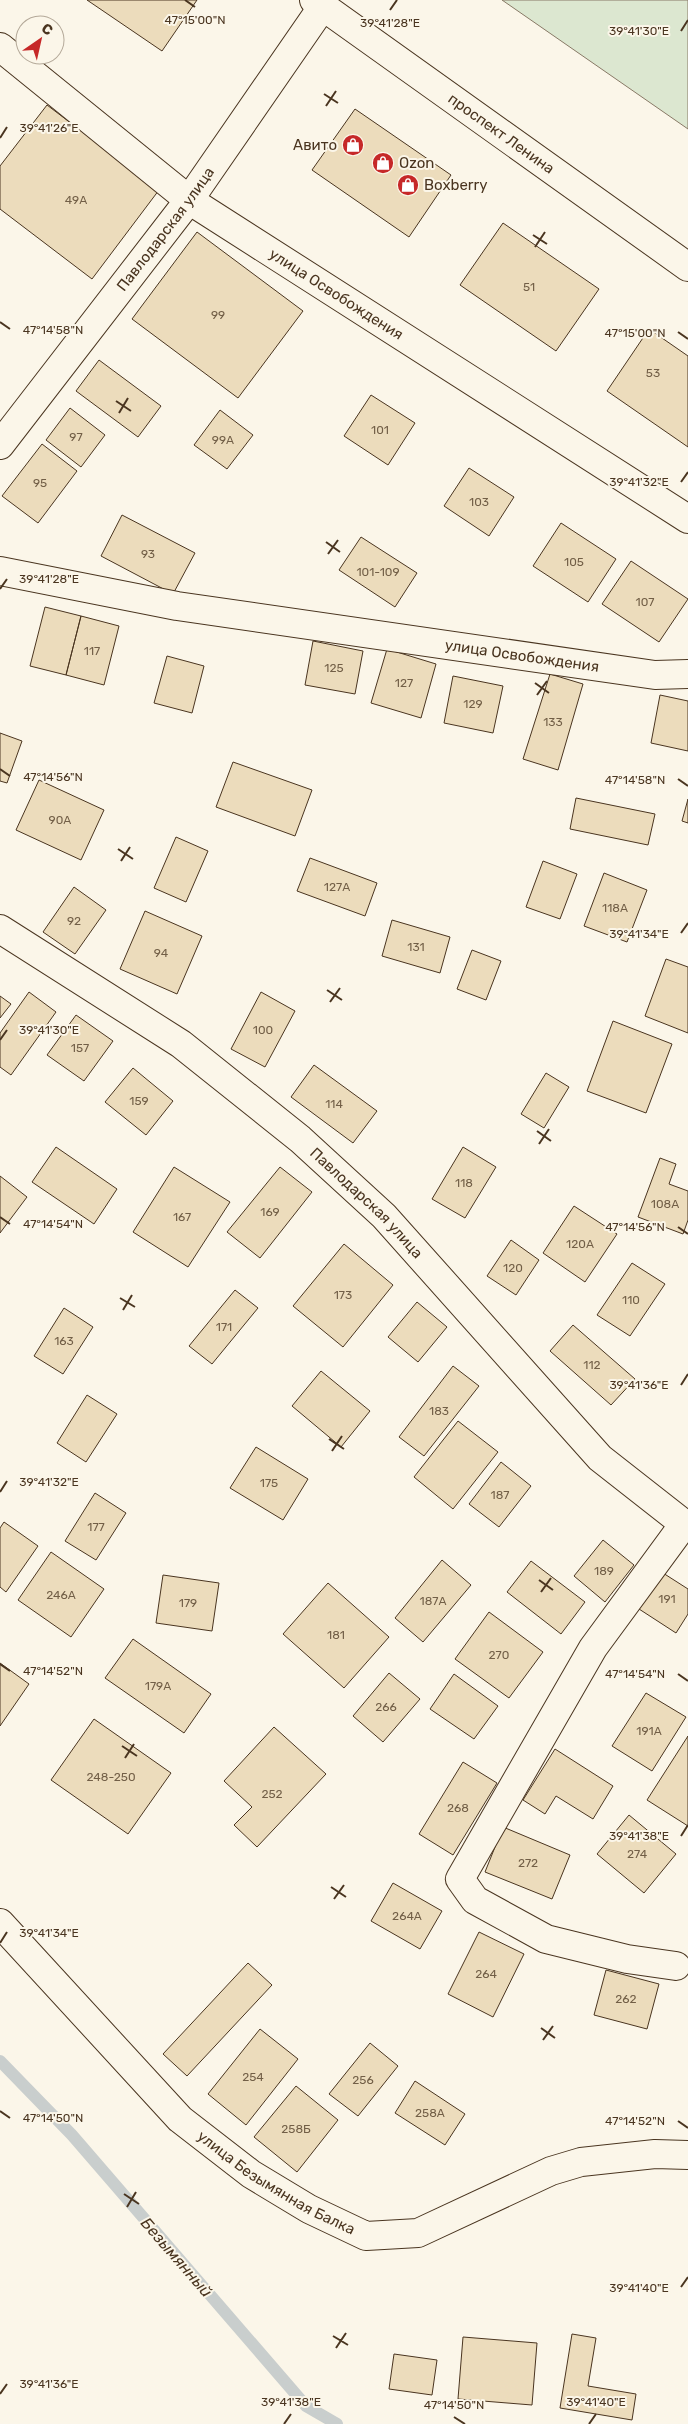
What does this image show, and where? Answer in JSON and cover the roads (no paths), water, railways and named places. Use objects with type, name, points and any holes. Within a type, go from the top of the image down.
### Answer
[{"type":"street","name":"Павлодарская улица","points":[[0,445],[189,200],[319,3]]},
{"type":"street","name":"проспект Ленина","points":[[319,3],[688,267]]},
{"type":"street","name":"улица Освобождения","points":[[0,47],[189,200],[688,518]]},
{"type":"street","name":"улица Освобождения","points":[[0,571],[177,606],[655,675],[688,674]]},
{"type":"street","name":"Павлодарская улица","points":[[0,929],[181,1044],[300,1139],[384,1216],[600,1458],[686,1525]]},
{"type":"street","points":[[676,1966],[627,1959],[546,1939],[475,1900],[460,1879],[592,1648],[686,1525]]},
{"type":"street","name":"улица Безымянная Балка","points":[[0,1923],[180,2119],[251,2174],[309,2209],[366,2236],[418,2232],[551,2171],[581,2162],[655,2154],[688,2155]]},
{"type":"waterway","name":"Безымянный","points":[[0,2061],[72,2135],[306,2406],[337,2424]]},
{"type":"place","name":"Авито","points":[[353,145]]},
{"type":"place","name":"Ozon","points":[[383,163]]},
{"type":"place","name":"Boxberry","points":[[408,185]]}]
